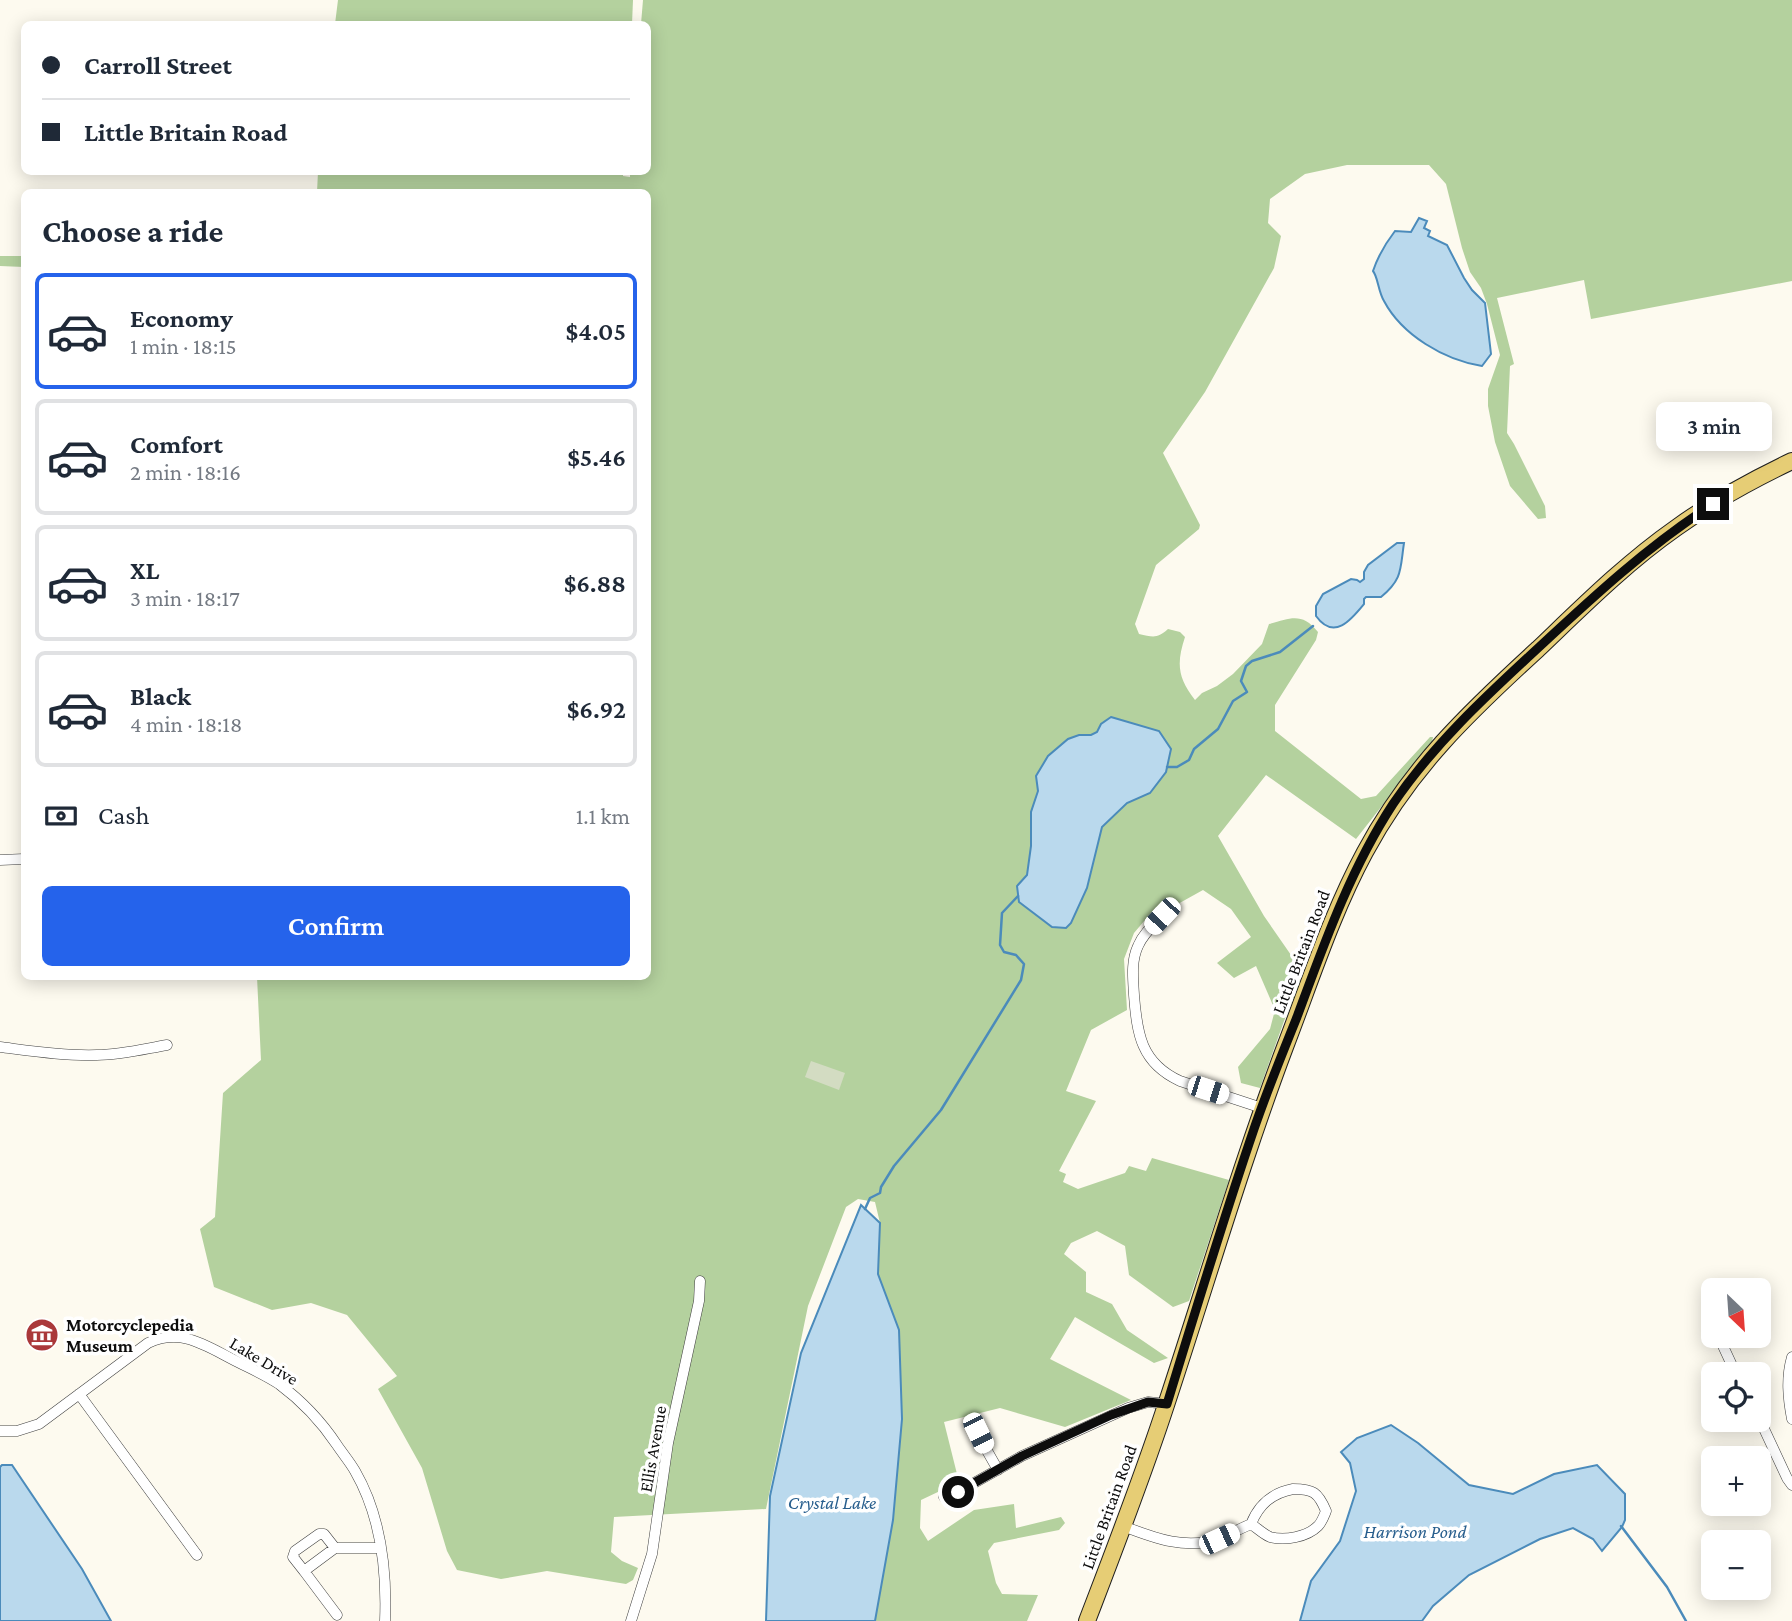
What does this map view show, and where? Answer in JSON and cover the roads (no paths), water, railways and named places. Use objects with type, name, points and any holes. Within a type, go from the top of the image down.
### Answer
[{"type":"main road","name":"Little Britain Road","points":[[1087,1621],[1167,1404],[1262,1108],[1347,888],[1393,804],[1447,736],[1478,704],[1633,561],[1675,528],[1713,504],[1792,461]]},
{"type":"street","points":[[0,860],[21,859]]},
{"type":"street","points":[[1162,916],[1138,945],[1133,959],[1138,1030],[1145,1051],[1155,1065],[1168,1076],[1262,1108]]},
{"type":"street","points":[[0,1047],[97,1055],[167,1045]]},
{"type":"street","name":"Ellis Avenue","points":[[631,1621],[652,1554],[668,1443],[699,1301],[700,1281]]},
{"type":"street","name":"Lake Drive","points":[[0,1431],[17,1431],[39,1424],[148,1343],[159,1338],[178,1336],[203,1344],[277,1383],[299,1400],[316,1417],[356,1472],[368,1499],[381,1548],[386,1621]]},
{"type":"street","points":[[1792,1357],[1788,1385],[1792,1419]]},
{"type":"street","points":[[79,1394],[197,1555]]},
{"type":"street","points":[[944,1497],[1022,1456],[1128,1408],[1148,1402],[1167,1404]]},
{"type":"street","points":[[1766,1432],[1792,1485]]},
{"type":"street","points":[[978,1433],[998,1469]]},
{"type":"street","points":[[1123,1526],[1179,1543],[1219,1539],[1251,1524],[1262,1504],[1281,1491],[1309,1489],[1322,1502],[1326,1511],[1320,1524],[1296,1537],[1271,1537],[1251,1524]]},
{"type":"street","points":[[335,1548],[324,1534],[319,1534],[295,1551],[293,1556],[337,1615]]},
{"type":"street","points":[[304,1570],[335,1548],[381,1548]]},
{"type":"water","points":[[1419,218],[1427,221],[1424,228],[1430,231],[1428,236],[1447,245],[1464,278],[1485,303],[1491,354],[1482,366],[1453,358],[1426,344],[1402,325],[1382,297],[1373,271],[1377,260],[1395,231],[1411,232]]},
{"type":"water","points":[[1397,543],[1404,543],[1401,567],[1397,579],[1388,591],[1381,597],[1366,597],[1359,610],[1342,625],[1329,627],[1316,616],[1316,606],[1323,594],[1351,579],[1360,582],[1364,579],[1368,565]]},
{"type":"water","points":[[1111,717],[1159,731],[1171,749],[1166,772],[1150,793],[1127,803],[1102,827],[1087,888],[1071,923],[1066,928],[1052,927],[1019,902],[1017,886],[1027,875],[1031,846],[1031,812],[1038,791],[1036,776],[1048,756],[1068,739],[1097,732],[1101,724]]},
{"type":"water","name":"Crystal Lake","points":[[861,1205],[880,1223],[878,1274],[899,1330],[902,1419],[893,1520],[875,1621],[766,1621],[770,1496],[801,1353]]},
{"type":"water","name":"Harrison Pond","points":[[1391,1425],[1418,1443],[1469,1485],[1513,1494],[1554,1474],[1597,1465],[1625,1494],[1625,1520],[1602,1551],[1593,1539],[1573,1528],[1540,1539],[1469,1575],[1433,1606],[1422,1621],[1300,1621],[1311,1581],[1340,1541],[1356,1491],[1350,1463],[1341,1452],[1357,1438]]},
{"type":"water","points":[[2,1465],[12,1465],[82,1569],[111,1621],[0,1621]]},
{"type":"waterway","points":[[1167,767],[1177,767],[1189,760],[1194,749],[1218,729],[1233,701],[1247,692],[1241,681],[1246,666],[1252,661],[1280,652],[1313,626]]},
{"type":"waterway","points":[[865,1209],[870,1198],[880,1193],[894,1166],[941,1110],[1021,980],[1024,964],[1016,955],[1004,952],[1000,945],[1002,913],[1018,896]]},
{"type":"waterway","points":[[1621,1526],[1667,1587],[1686,1621]]},
{"type":"place","name":"Motorcyclepedia Museum","points":[[42,1335]]}]
